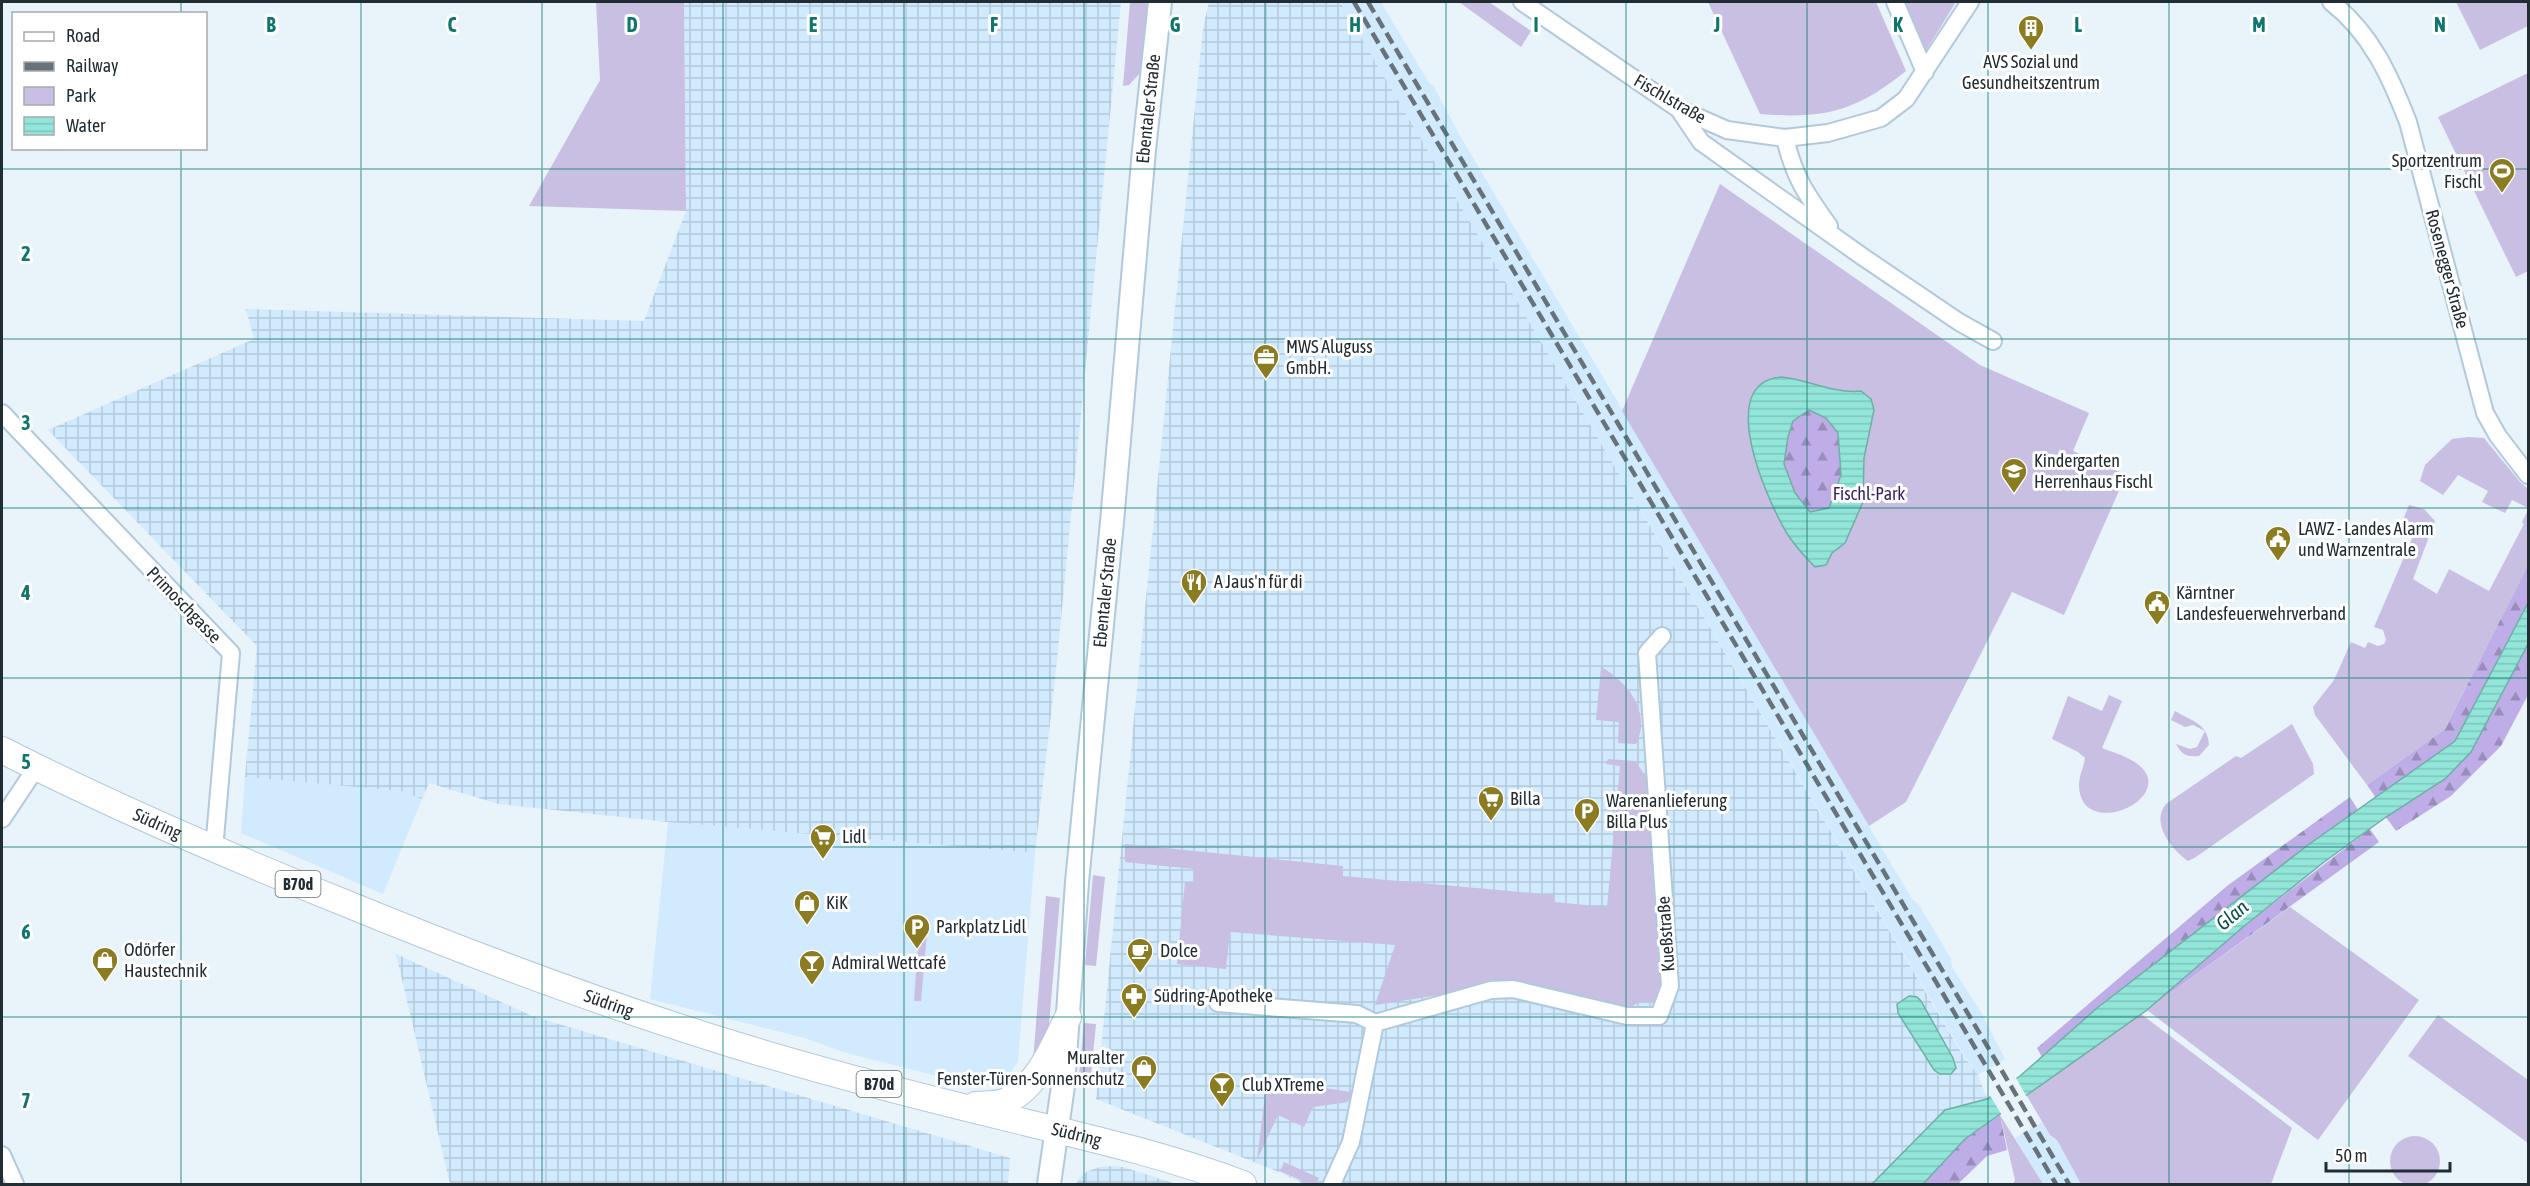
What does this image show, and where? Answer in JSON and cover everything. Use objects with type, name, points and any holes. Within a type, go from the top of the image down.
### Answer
[{"type":"main road","name":"Ebentaler Straße","points":[[1049,1185],[1063,1086],[1077,882],[1112,522],[1144,150],[1160,2]]},
{"type":"main road","name":"Südring","points":[[2,750],[214,850],[503,965],[617,1006],[732,1044],[1208,1171],[1243,1185]]},
{"type":"main road","points":[[960,1106],[1002,1103],[1022,1093],[1045,1063],[1068,1017]]},
{"type":"street","name":"Fischlstraße","points":[[1522,2],[1677,108],[1726,130],[1785,138],[1828,133],[1881,118],[1905,99],[1970,2]]},
{"type":"street","points":[[1895,2],[1925,72]]},
{"type":"street","name":"Rosenegger Straße","points":[[2331,2],[2347,14],[2372,45],[2393,84],[2408,122],[2485,413],[2503,444],[2529,475]]},
{"type":"street","points":[[1677,108],[1701,142],[1863,257],[1959,322],[1993,341]]},
{"type":"street","points":[[1785,138],[1791,165],[1800,185],[1836,236]]},
{"type":"street","name":"Primoschgasse","points":[[2,413],[231,653],[214,850]]},
{"type":"street","name":"Kueßstraße","points":[[1375,1023],[1491,990],[1513,989],[1627,1016],[1659,1016],[1670,986],[1647,653],[1662,636]]},
{"type":"street","points":[[2,819],[36,768]]},
{"type":"street","points":[[1218,1004],[1357,1014],[1375,1023],[1351,1142],[1332,1185]]},
{"type":"street","points":[[2,1155],[15,1185]]},
{"type":"shaded area","points":[[684,2],[1121,2],[1055,680],[1035,853],[668,822],[499,804],[429,783],[422,799],[401,791],[245,777],[257,646],[48,430],[254,339],[246,309],[644,321],[686,211]]},
{"type":"shaded area","points":[[1209,2],[1340,2],[1964,1057],[1978,1075],[1987,1099],[1945,1110],[1872,1184],[1304,1184],[1096,1099],[1203,28]]},
{"type":"shaded area","points":[[1340,2],[1381,2],[1429,83],[1433,85],[1459,134],[1912,899],[1919,905],[1951,959],[1952,967],[1981,1012],[2005,1059],[1978,1075],[1965,1057]]},
{"type":"shaded area","points":[[245,777],[401,791],[422,799],[383,894],[241,833]]},
{"type":"shaded area","points":[[668,822],[1035,853],[1018,1061],[1012,1071],[994,1079],[941,1077],[843,1052],[805,1038],[650,999]]},
{"type":"shaded area","points":[[396,954],[532,1016],[1010,1158],[1008,1184],[450,1184]]},
{"type":"shaded area","points":[[2042,1122],[2050,1135],[2057,1140],[2081,1184],[2043,1184],[2015,1138]]},
{"type":"shaded area","points":[[1113,1166],[1176,1184],[1076,1184],[1079,1178],[1088,1171]]},
{"type":"green space","points":[[596,2],[684,2],[686,211],[529,206],[600,80]]},
{"type":"green space","points":[[1130,2],[1148,2],[1141,72],[1129,85],[1123,86]]},
{"type":"green space","points":[[1459,2],[1489,2],[1531,31],[1521,47]]},
{"type":"green space","points":[[1708,2],[1876,2],[1906,71],[1871,96],[1838,110],[1803,115],[1760,114]]},
{"type":"green space","points":[[1903,2],[1956,2],[1925,52]]},
{"type":"green space","points":[[2456,2],[2528,2],[2528,26],[2480,50]]},
{"type":"green space","name":"Sportzentrum Fischl","points":[[2528,73],[2528,271],[2516,277],[2438,117]]},
{"type":"green space","name":"Fischl-Park","points":[[1720,184],[1980,365],[2089,413],[2073,451],[2126,475],[2064,615],[2012,592],[1906,802],[1869,826],[1622,411]]},
{"type":"green space","points":[[1809,410],[1825,418],[1838,433],[1841,475],[1829,508],[1810,512],[1795,493],[1784,464],[1788,437],[1794,421]]},
{"type":"green space","points":[[2484,438],[2528,489],[2528,508],[2512,500],[2505,513],[2482,502],[2488,491],[2458,475],[2443,495],[2420,481],[2425,465],[2452,439]]},
{"type":"green space","points":[[2409,505],[2424,509],[2435,521],[2413,579],[2437,594],[2449,569],[2489,591],[2524,524],[2522,522],[2528,510],[2528,565],[2445,729],[2367,785],[2315,715],[2313,707],[2334,680],[2351,642],[2365,648],[2368,642],[2378,646],[2384,644],[2386,640],[2383,630],[2374,627],[2417,527],[2403,520]]},
{"type":"green space","points":[[2528,565],[2528,603],[2455,741],[2376,798],[2367,785],[2445,729]]},
{"type":"green space","points":[[2528,644],[2528,695],[2501,746],[2451,796],[2396,831],[2386,817],[2445,779],[2471,752]]},
{"type":"green space","points":[[1601,667],[1620,681],[1635,700],[1641,721],[1636,744],[1618,743],[1619,722],[1596,720]]},
{"type":"green space","points":[[2109,695],[2122,701],[2102,748],[2136,763],[2148,779],[2146,791],[2137,802],[2124,809],[2108,813],[2094,811],[2083,802],[2079,785],[2085,758],[2052,739],[2068,696],[2102,711]]},
{"type":"green space","points":[[2175,711],[2198,724],[2205,731],[2193,725],[2185,727],[2171,720]]},
{"type":"green space","points":[[2292,724],[2313,764],[2314,774],[2188,861],[2165,836],[2160,819],[2166,804],[2236,756],[2241,758]]},
{"type":"green space","points":[[2205,731],[2209,745],[2199,756],[2191,756],[2180,751],[2176,744],[2190,749],[2197,747]]},
{"type":"green space","points":[[1608,759],[1635,761],[1648,779],[1665,986],[1655,1002],[1639,1002],[1627,1010],[1516,983],[1375,1005],[1395,945],[1230,932],[1226,969],[1177,964],[1185,882],[1193,883],[1194,869],[1125,862],[1125,844],[1343,866],[1343,876],[1554,895],[1554,902],[1607,907],[1620,766],[1606,764]]},
{"type":"green space","points":[[2350,797],[2358,810],[2308,845],[2097,1008],[2042,1057],[2037,1048],[2227,886]]},
{"type":"green space","points":[[2370,829],[2379,842],[2147,1010],[2243,927]]},
{"type":"green space","points":[[1093,875],[1105,877],[1096,966],[1085,965]]},
{"type":"green space","points":[[1046,896],[1060,898],[1047,1047],[1033,1062]]},
{"type":"green space","points":[[2290,907],[2419,1000],[2318,1140],[2147,1010]]},
{"type":"green space","points":[[919,933],[927,934],[921,1001],[914,1001]]},
{"type":"green space","points":[[2141,1014],[2292,1128],[2271,1184],[2081,1184],[2057,1140],[2050,1135],[2027,1096]]},
{"type":"green space","points":[[2438,1015],[2528,1080],[2528,1143],[2408,1056]]},
{"type":"green space","points":[[1084,1023],[1096,1024],[1091,1075],[1079,1074]]},
{"type":"green space","points":[[1267,1079],[1351,1092],[1348,1102],[1313,1107],[1304,1127],[1278,1115],[1257,1160]]},
{"type":"green space","points":[[2000,1115],[2043,1184],[2013,1184],[2015,1180]]},
{"type":"green space","points":[[2000,1115],[2007,1150],[1987,1156],[1958,1184],[1923,1184],[1965,1139]]},
{"type":"green space","points":[[2415,1136],[2424,1138],[2435,1147],[2440,1161],[2438,1170],[2429,1181],[2415,1186],[2406,1184],[2395,1175],[2390,1161],[2392,1152],[2401,1141]]},
{"type":"green space","points":[[1284,1162],[1319,1178],[1316,1184],[1309,1184],[1280,1171]]},
{"type":"water","points":[[1782,377],[1841,391],[1861,391],[1871,399],[1874,410],[1864,458],[1863,502],[1845,543],[1832,553],[1826,565],[1815,567],[1791,539],[1779,519],[1759,472],[1748,420],[1751,399],[1762,384]],"holes":[[[1809,410],[1826,418],[1838,433],[1841,475],[1829,508],[1810,512],[1795,493],[1784,464],[1788,437],[1793,421]]]},
{"type":"water","name":"Glan","points":[[2528,603],[2528,644],[2471,752],[2445,779],[2386,817],[2324,862],[2243,927],[2147,1010],[1965,1139],[1923,1184],[1872,1184],[1945,1110],[1987,1099],[2020,1076],[2097,1008],[2308,845],[2455,741]]},
{"type":"water","points":[[1909,996],[1917,997],[1921,1001],[1953,1058],[1956,1068],[1951,1074],[1940,1074],[1934,1070],[1898,1013],[1897,1004]]},
{"type":"pier","points":[[2015,1076],[2028,1099],[2003,1117],[1989,1094]]},
{"type":"railway","points":[[1354,2],[2056,1184]]},
{"type":"railway","points":[[1368,2],[2069,1184]]},
{"type":"place","name":"AVS Sozial und Gesundheitszentrum","points":[[2031,51]]},
{"type":"place","name":"Sportzentrum Fischl","points":[[2502,194]]},
{"type":"place","name":"MWS Aluguss GmbH.","points":[[1266,380]]},
{"type":"place","name":"Kindergarten Herrenhaus Fischl","points":[[2014,494]]},
{"type":"place","name":"LAWZ - Landes Alarm und Warnzentrale","points":[[2278,562]]},
{"type":"place","name":"A Jaus'n für di","points":[[1194,605]]},
{"type":"place","name":"Kärntner Landesfeuerwehrverband","points":[[2157,626]]},
{"type":"place","name":"Billa","points":[[1491,822]]},
{"type":"place","name":"Warenanlieferung Billa Plus","points":[[1587,834]]},
{"type":"place","name":"Lidl","points":[[823,860]]},
{"type":"place","name":"KiK","points":[[807,926]]},
{"type":"place","name":"Parkplatz Lidl","points":[[917,950]]},
{"type":"place","name":"Dolce","points":[[1140,974]]},
{"type":"place","name":"Odörfer Haustechnik","points":[[105,983]]},
{"type":"place","name":"Admiral Wettcafé","points":[[812,986]]},
{"type":"place","name":"Südring-Apotheke","points":[[1134,1019]]},
{"type":"place","name":"Muralter Fenster-Türen-Sonnenschutz","points":[[1144,1091]]},
{"type":"place","name":"Club XTreme","points":[[1222,1108]]}]
